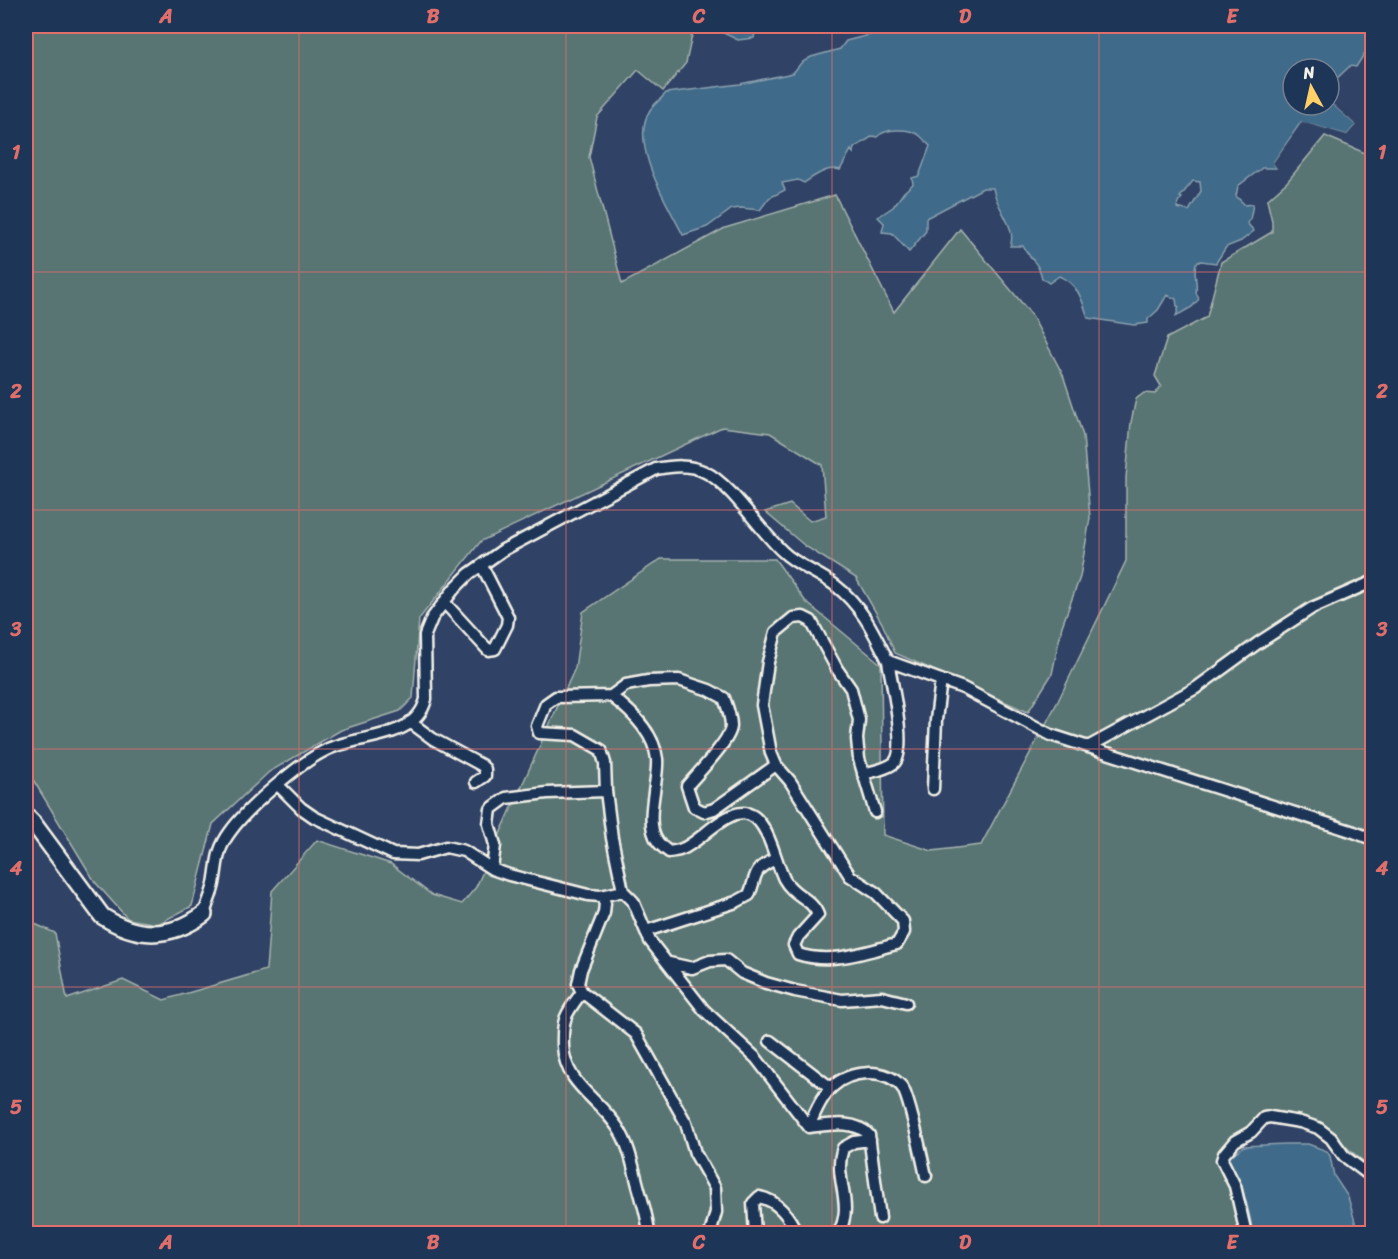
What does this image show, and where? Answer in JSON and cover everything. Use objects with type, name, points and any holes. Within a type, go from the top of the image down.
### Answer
[{"type":"main road","points":[[26,816],[102,916],[117,926],[132,931],[171,932],[189,925],[204,914]]},
{"type":"street","points":[[204,914],[214,886],[218,851],[230,832],[253,806],[325,750],[391,732],[419,716],[424,709],[426,699],[426,635],[432,618],[454,589],[504,550],[656,469],[674,465],[692,467],[715,478],[783,552],[836,585],[865,615],[888,661],[900,738],[899,753],[895,762],[885,768],[863,774]]},
{"type":"street","points":[[444,602],[488,650],[495,649],[507,626],[508,617],[482,566]]},
{"type":"street","points":[[1088,747],[1196,688],[1258,643],[1312,608],[1372,582]]},
{"type":"street","points":[[611,696],[629,709],[641,723],[657,757],[657,777],[652,807],[654,832],[658,842],[669,852],[683,849],[710,828],[733,815],[748,814],[757,818],[769,838],[785,881],[795,894],[815,906],[818,915],[798,937],[794,945],[798,954],[810,958],[829,959],[866,953],[897,944],[904,932],[903,921],[876,893],[850,876],[790,781],[776,765],[771,753],[762,705],[768,662],[776,632],[793,618],[803,617],[811,621],[837,669],[851,689],[859,720],[857,739],[863,774],[875,812]]},
{"type":"street","points":[[888,661],[963,688],[1051,735],[1372,839]]},
{"type":"street","points":[[776,765],[714,809],[704,812],[694,807],[687,786],[729,733],[731,726],[724,698],[709,690],[679,680],[648,681],[626,686],[611,696],[556,697],[546,704],[537,726],[539,732],[575,735],[601,750],[605,763],[612,838],[623,891],[633,901],[646,932],[660,955],[669,963],[686,989],[704,1010],[756,1058],[808,1127]]},
{"type":"street","points":[[933,789],[934,743],[941,680]]},
{"type":"street","points":[[410,722],[434,739],[481,765],[485,770],[485,776],[476,782]]},
{"type":"street","points":[[278,785],[301,808],[314,817],[393,854],[418,855],[446,847],[464,851],[492,869],[588,895],[601,896],[623,891]]},
{"type":"street","points":[[492,869],[495,845],[489,824],[491,809],[498,803],[506,798],[547,793],[606,791]]},
{"type":"street","points":[[646,932],[736,902],[749,895],[760,866],[776,859]]},
{"type":"street","points":[[601,896],[605,903],[604,913],[581,970],[578,984],[582,992],[636,1034],[686,1123],[695,1153],[715,1188],[716,1212],[710,1233]]},
{"type":"street","points":[[669,963],[692,968],[710,961],[726,960],[742,973],[795,991],[842,1000],[882,997],[906,1003]]},
{"type":"street","points":[[582,992],[564,1017],[562,1031],[564,1060],[573,1078],[598,1103],[619,1129],[632,1159],[650,1233]]},
{"type":"street","points":[[770,1041],[831,1088]]},
{"type":"street","points":[[808,1127],[831,1088],[846,1077],[871,1072],[890,1078],[903,1088],[926,1176]]},
{"type":"street","points":[[1246,1233],[1235,1186],[1222,1160],[1235,1141],[1251,1132],[1264,1118],[1300,1122],[1318,1128],[1331,1138],[1344,1156],[1372,1177]]},
{"type":"street","points":[[808,1127],[856,1125],[869,1135],[880,1218]]},
{"type":"street","points":[[838,1233],[846,1213],[846,1199],[838,1168],[843,1148],[854,1142],[870,1140]]},
{"type":"street","points":[[755,1233],[753,1203],[759,1197],[769,1199],[787,1215],[797,1233]]},
{"type":"green space","points":[[26,26],[694,26],[686,63],[663,91],[638,70],[597,117],[589,157],[622,284],[725,228],[835,195],[894,312],[960,229],[1031,314],[1063,375],[1083,436],[1090,518],[1080,577],[1062,626],[1052,674],[1028,712],[895,653],[882,623],[856,578],[805,546],[765,512],[790,504],[810,521],[826,516],[822,465],[770,433],[722,427],[481,541],[419,619],[413,698],[400,711],[341,730],[269,772],[213,824],[192,906],[158,924],[128,919],[95,882],[26,768]]},
{"type":"green space","points":[[1325,136],[1372,156],[1372,1169],[1324,1128],[1264,1113],[1259,1115],[1217,1160],[1236,1206],[1240,1233],[26,1233],[26,920],[55,933],[67,999],[123,980],[164,1000],[266,970],[272,891],[317,840],[391,864],[432,895],[462,904],[476,887],[575,668],[583,612],[661,559],[775,559],[806,602],[881,664],[883,835],[932,851],[981,845],[1058,701],[1126,561],[1126,478],[1131,422],[1136,399],[1144,393],[1155,394],[1161,386],[1155,376],[1167,338],[1207,317],[1221,262],[1272,232],[1267,200],[1287,182]]},
{"type":"water","points":[[715,26],[756,26],[754,38],[738,40],[715,29]]},
{"type":"water","points":[[887,26],[1372,26],[1372,51],[1366,51],[1356,67],[1350,66],[1341,74],[1341,57],[1281,57],[1281,117],[1341,117],[1341,112],[1356,125],[1347,135],[1301,122],[1273,163],[1277,168],[1262,168],[1238,186],[1236,196],[1245,205],[1253,204],[1250,220],[1247,223],[1254,231],[1241,241],[1226,247],[1216,263],[1201,261],[1196,263],[1196,293],[1199,299],[1192,307],[1176,316],[1179,307],[1176,299],[1167,295],[1158,310],[1148,319],[1148,323],[1134,325],[1088,318],[1081,298],[1071,283],[1059,276],[1049,283],[1042,278],[1037,265],[1023,246],[1010,246],[1012,239],[1009,225],[993,188],[983,188],[926,218],[926,231],[909,252],[892,233],[882,232],[884,223],[878,217],[893,207],[913,184],[912,178],[919,176],[930,146],[919,135],[909,131],[897,130],[877,137],[873,136],[854,148],[853,153],[851,150],[840,170],[826,171],[804,183],[798,180],[782,183],[785,190],[769,198],[760,210],[732,209],[707,227],[683,235],[660,191],[647,156],[644,124],[650,110],[666,93],[740,84],[793,73],[801,63],[811,57],[840,49],[846,41],[885,31]],"holes":[[[1193,181],[1200,182],[1201,191],[1189,211],[1177,208],[1182,198],[1180,197]]]},
{"type":"water","points":[[1308,1144],[1327,1151],[1334,1176],[1348,1197],[1356,1233],[1251,1233],[1245,1199],[1228,1158],[1244,1146]]},
{"type":"pier","points":[[1341,108],[1358,122],[1359,126],[1347,138],[1303,126],[1277,163],[1279,171],[1273,163],[1302,122],[1347,135],[1356,125],[1341,112]]}]
